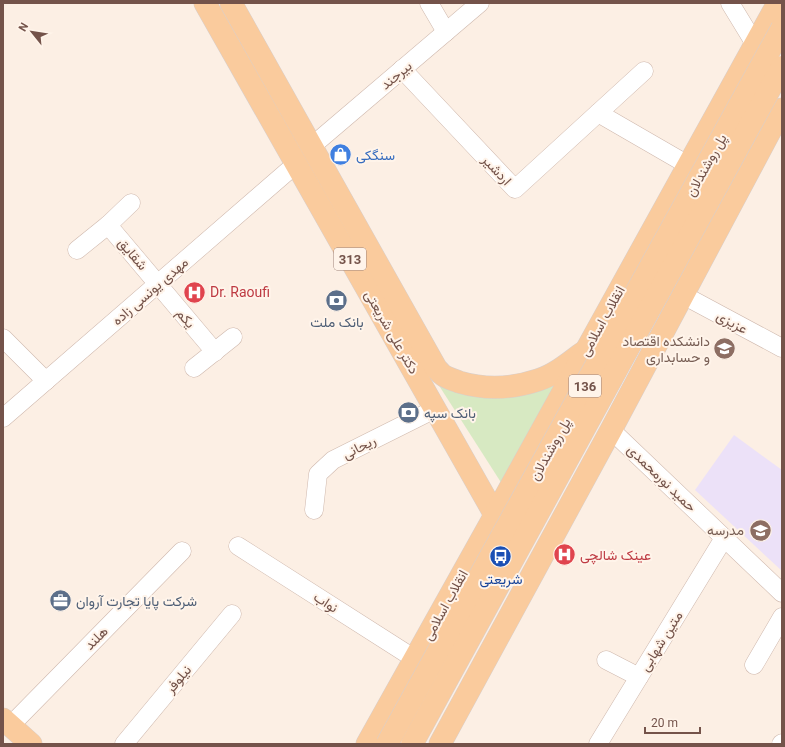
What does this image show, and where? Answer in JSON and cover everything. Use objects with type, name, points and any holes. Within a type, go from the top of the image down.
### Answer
[{"type":"main road","name":"دکتر علی شریعتی","points":[[205,3],[496,515]]},
{"type":"main road","name":"دکتر علی شریعتی","points":[[231,3],[436,368],[443,375],[462,383],[483,388],[519,385],[550,375],[585,352]]},
{"type":"main road","name":"انقلاب اسلامی","points":[[377,739],[414,659],[496,515],[778,3]]},
{"type":"main road","name":"پل روشندلان","points":[[377,739],[782,28]]},
{"type":"main road","name":"پل روشندلان","points":[[412,744],[782,67]]},
{"type":"main road","points":[[440,744],[611,430],[782,109]]},
{"type":"main road","points":[[496,515],[504,521],[528,529],[550,528],[561,522]]},
{"type":"main road","points":[[6,723],[31,744]]},
{"type":"main road","points":[[377,739],[384,726],[410,727],[423,744]]},
{"type":"street","points":[[429,3],[446,32]]},
{"type":"street","name":"بیرجند","points":[[312,146],[480,3]]},
{"type":"street","points":[[730,3],[755,44]]},
{"type":"street","name":"اردشیر","points":[[402,69],[515,189],[644,72]]},
{"type":"street","points":[[598,113],[688,165]]},
{"type":"street","name":"مهدی یونسی زاده","points":[[3,418],[296,164]]},
{"type":"street","points":[[77,250],[108,225],[131,203]]},
{"type":"street","name":"شقایق","points":[[108,225],[158,284]]},
{"type":"street","name":"یکم","points":[[158,284],[215,352]]},
{"type":"street","name":"عزیزی","points":[[683,295],[782,348]]},
{"type":"street","points":[[194,368],[233,337]]},
{"type":"street","points":[[3,338],[46,381]]},
{"type":"street","name":"ریحانی","points":[[314,510],[318,474],[333,460],[435,409]]},
{"type":"street","name":"حمید نورمحمدی","points":[[611,430],[782,593]]},
{"type":"street","name":"متین شهابی","points":[[598,744],[724,538]]},
{"type":"street","name":"نواب","points":[[238,546],[414,659]]},
{"type":"street","name":"هلند","points":[[6,723],[182,550]]},
{"type":"street","name":"نیلوفر","points":[[124,744],[232,614]]},
{"type":"street","points":[[754,665],[782,617]]},
{"type":"street","points":[[606,660],[639,677]]},
{"type":"shaded area","name":"مدرسه","points":[[734,435],[782,470],[782,571],[695,490]]},
{"type":"green space","points":[[560,379],[502,484],[438,384]]},
{"type":"place","name":"سنگکی","points":[[340,155]]},
{"type":"place","name":"Dr. Raoufi","points":[[195,292]]},
{"type":"place","name":"بانک ملت","points":[[337,300]]},
{"type":"place","name":"دانشکده اقتصاد و حسابداری","points":[[725,349]]},
{"type":"place","name":"بانک سپه","points":[[408,413]]},
{"type":"place","name":"مدرسه","points":[[760,530]]},
{"type":"place","name":"عينک شالچی","points":[[564,555]]},
{"type":"place","name":"شریعتی","points":[[501,557]]},
{"type":"place","name":"شرکت پایا تجارت آروان","points":[[61,601]]}]
